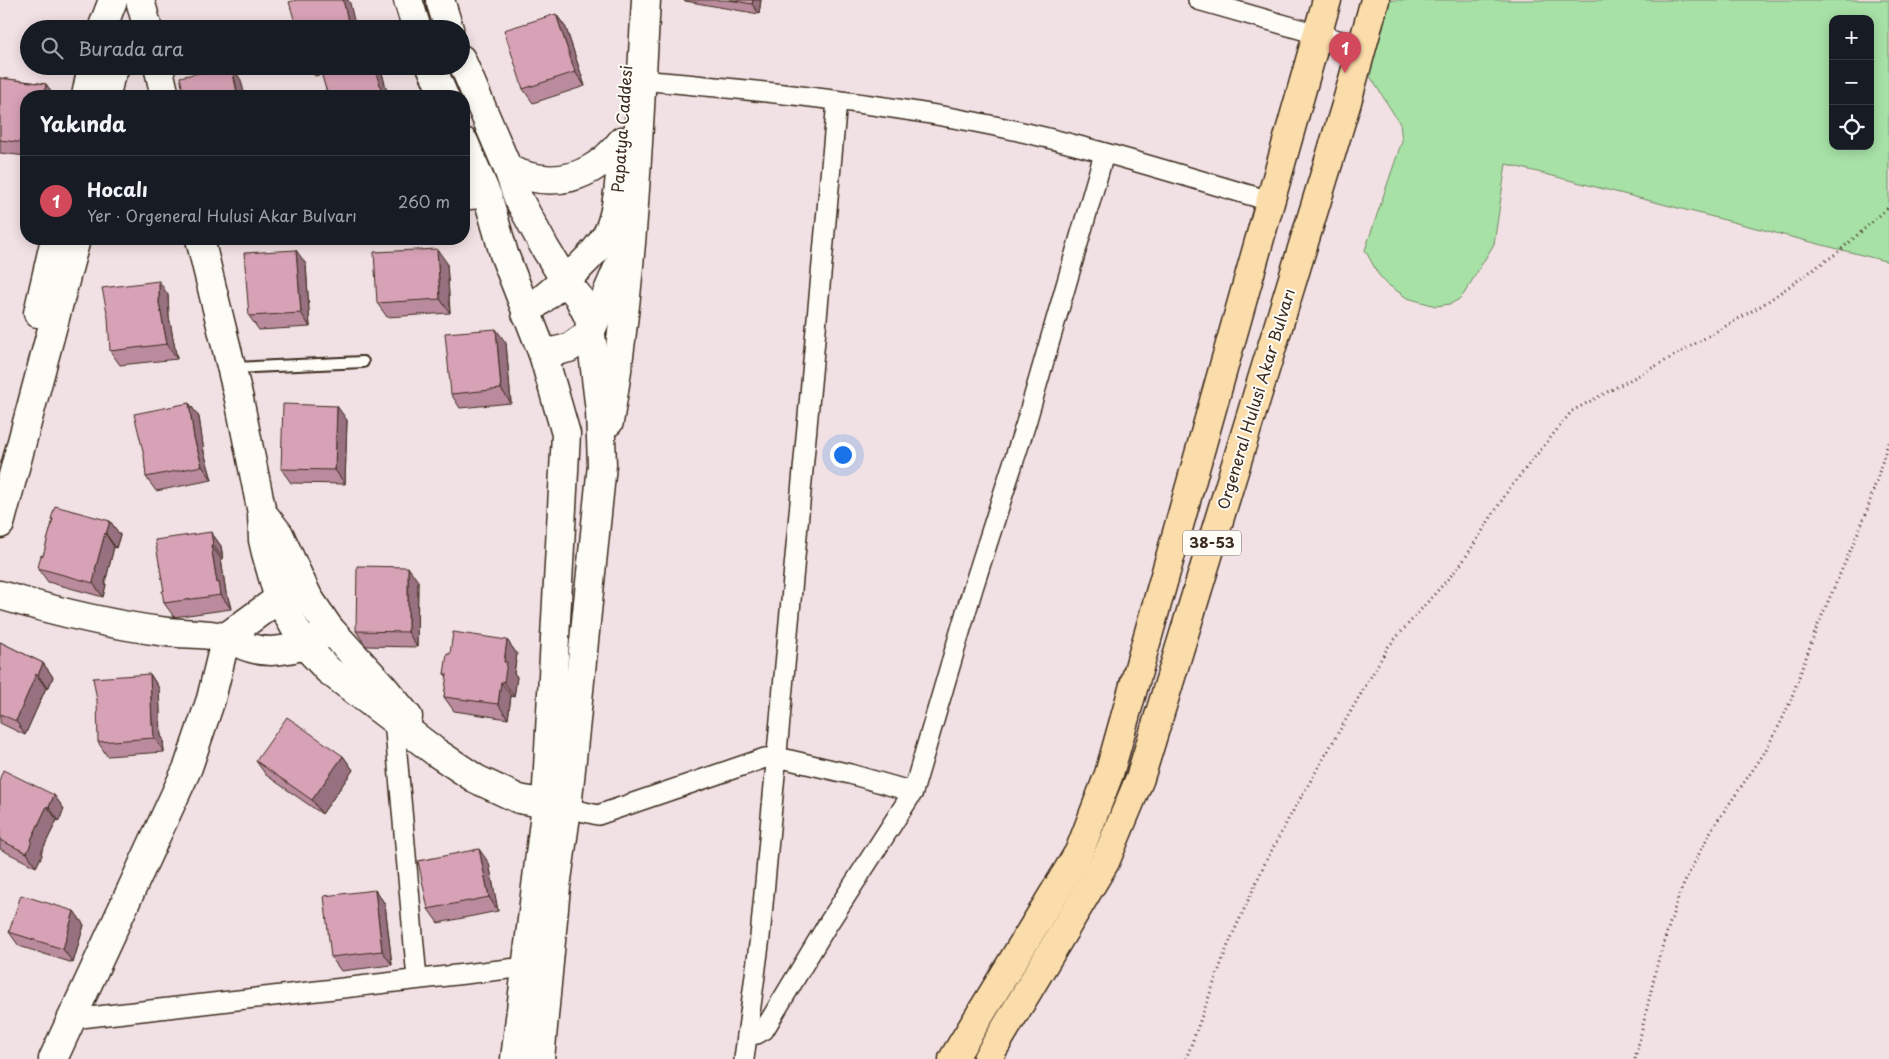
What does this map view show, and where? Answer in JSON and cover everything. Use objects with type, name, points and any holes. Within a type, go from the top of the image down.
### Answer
[{"type":"main road","points":[[953,1059],[1078,852],[1109,774],[1327,0]]},
{"type":"main road","name":"Orgeneral Hulusi Akar Bulvarı","points":[[987,1059],[1105,862],[1140,778],[1344,114],[1375,0]]},
{"type":"street","points":[[105,20],[113,0]]},
{"type":"street","points":[[140,0],[146,20]]},
{"type":"street","points":[[408,0],[414,20]]},
{"type":"street","points":[[440,0],[446,20]]},
{"type":"street","name":"Papatya Caddesi","points":[[526,313],[587,259],[607,234],[619,192],[629,0]]},
{"type":"street","name":"Papatya Caddesi","points":[[602,465],[623,334],[642,80],[646,0]]},
{"type":"street","points":[[1198,0],[1362,47]]},
{"type":"street","points":[[87,90],[90,75]]},
{"type":"street","points":[[107,90],[111,75]]},
{"type":"street","points":[[160,75],[164,90]]},
{"type":"street","points":[[436,75],[442,90]]},
{"type":"street","points":[[467,75],[508,169],[518,198],[564,279],[578,296],[589,318],[600,411],[602,465],[556,806],[526,967],[515,1059]]},
{"type":"street","points":[[642,80],[838,100],[975,122],[1046,137],[1270,201]]},
{"type":"street","points":[[744,1059],[760,937],[838,100]]},
{"type":"street","points":[[508,169],[520,175],[548,180],[576,176],[602,162],[622,140]]},
{"type":"street","points":[[747,1034],[757,1034],[766,1026],[826,927],[914,792],[973,588],[1026,423],[1104,154]]},
{"type":"street","points":[[470,170],[476,199],[504,254],[543,354],[566,434],[556,806],[556,887],[540,1059]]},
{"type":"street","points":[[543,354],[569,348],[590,333],[631,237]]},
{"type":"street","points":[[0,524],[28,358],[54,245]]},
{"type":"street","points":[[9,472],[74,245]]},
{"type":"street","points":[[201,245],[232,368],[262,513],[263,540],[279,597],[304,644],[328,670],[437,753],[476,778],[509,795],[556,806],[598,814],[765,758],[777,757],[850,774],[914,792]]},
{"type":"street","points":[[262,513],[278,534],[308,597],[329,628],[383,687],[437,753]]},
{"type":"street","points":[[53,1059],[188,767],[211,699],[226,637],[279,597],[291,592],[308,597]]},
{"type":"street","points":[[0,595],[119,624],[167,632],[226,637],[236,643],[258,650],[281,650],[304,644],[318,639],[329,628]]},
{"type":"street","points":[[394,720],[417,979]]},
{"type":"street","points":[[72,1019],[526,967]]},
{"type":"lane","points":[[232,368],[362,362]]},
{"type":"path","points":[[1186,1059],[1228,945],[1265,863],[1388,647],[1462,563],[1509,489],[1572,411],[1666,361],[1764,304],[1837,253],[1889,207]]},
{"type":"path","points":[[1635,1059],[1659,957],[1688,873],[1712,829],[1763,755],[1781,722],[1817,627],[1866,514],[1889,440]]},
{"type":"green space","points":[[1385,0],[1889,0],[1889,262],[1506,164],[1494,244],[1464,294],[1450,304],[1436,306],[1407,298],[1387,284],[1378,274],[1365,250],[1402,141],[1400,124],[1365,68]]},
{"type":"building","points":[[297,0],[343,0],[348,20],[294,20],[289,2]]},
{"type":"building","points":[[729,0],[753,0],[752,4]]},
{"type":"building","points":[[556,14],[575,72],[523,89],[504,30]]},
{"type":"building","points":[[189,75],[233,75],[237,90],[183,90],[180,77]]},
{"type":"building","points":[[322,75],[377,75],[381,90],[326,90]]},
{"type":"building","points":[[0,78],[46,84],[45,90],[20,90],[20,142],[0,140]]},
{"type":"building","points":[[437,249],[440,299],[377,303],[374,252]]},
{"type":"building","points":[[296,250],[301,313],[249,316],[244,253]]},
{"type":"building","points":[[159,281],[159,303],[167,344],[110,351],[108,317],[102,288]]},
{"type":"building","points":[[496,329],[501,389],[451,394],[445,333]]},
{"type":"building","points":[[189,403],[194,438],[202,466],[146,477],[144,455],[134,414]]},
{"type":"building","points":[[283,404],[337,406],[335,470],[281,469]]},
{"type":"building","points":[[55,506],[110,521],[105,533],[93,583],[38,568],[41,555],[43,556]]},
{"type":"building","points":[[211,532],[213,545],[211,545],[217,583],[219,582],[221,595],[164,603],[162,591],[164,591],[155,540]]},
{"type":"building","points":[[357,566],[408,567],[408,632],[356,631]]},
{"type":"building","points":[[453,632],[507,640],[504,662],[507,662],[504,682],[501,682],[498,704],[444,697],[447,674],[444,674],[447,654],[450,654]]},
{"type":"building","points":[[0,642],[43,663],[38,675],[36,674],[16,721],[0,714]]},
{"type":"building","points":[[150,674],[154,738],[98,742],[97,700],[93,678]]},
{"type":"building","points":[[287,717],[343,756],[312,800],[256,761]]},
{"type":"building","points":[[3,770],[54,795],[31,840],[27,853],[0,840],[0,778]]},
{"type":"building","points":[[479,849],[489,897],[428,909],[418,861]]},
{"type":"building","points":[[375,890],[382,951],[331,957],[324,896]]},
{"type":"building","points":[[21,895],[74,911],[63,949],[9,932]]},
{"type":"place","name":"Hocalı","points":[[1345,73]]}]
